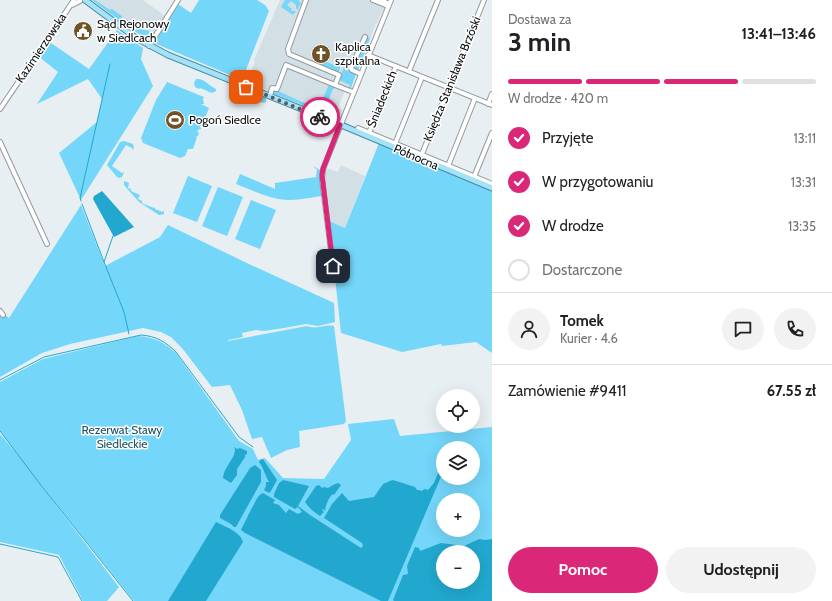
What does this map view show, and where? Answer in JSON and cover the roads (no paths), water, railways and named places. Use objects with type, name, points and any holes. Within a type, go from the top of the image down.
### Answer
[{"type":"main road","points":[[80,0],[86,0],[100,12]]},
{"type":"main road","points":[[89,0],[100,12]]},
{"type":"main road","name":"Północna","points":[[100,12],[149,46],[168,55],[421,157],[492,188]]},
{"type":"street","name":"Kazimierzowska","points":[[0,109],[74,0]]},
{"type":"street","name":"Kazimierzowska","points":[[70,6],[80,0]]},
{"type":"street","points":[[149,46],[178,0]]},
{"type":"street","points":[[306,0],[288,49],[288,53],[291,56],[339,75],[335,85]]},
{"type":"street","points":[[373,0],[389,3]]},
{"type":"street","points":[[381,0],[389,3]]},
{"type":"street","points":[[409,71],[438,0]]},
{"type":"street","name":"Księdza Stanisława Brzóski","points":[[421,157],[484,0]]},
{"type":"street","points":[[333,266],[322,175],[323,169],[389,3]]},
{"type":"street","points":[[361,74],[352,70],[351,68],[364,37]]},
{"type":"street","points":[[368,55],[490,104],[492,94]]},
{"type":"street","points":[[270,96],[272,88],[277,89],[286,65],[354,92]]},
{"type":"street","name":"Śniadeckich","points":[[369,133],[396,66]]},
{"type":"street","points":[[395,144],[422,77]]},
{"type":"street","points":[[448,166],[475,98]]},
{"type":"street","name":"Północna","points":[[358,128],[421,157],[492,184]]},
{"type":"street","points":[[474,177],[492,133]]},
{"type":"street","points":[[0,142],[47,244]]},
{"type":"street","points":[[0,311],[3,315]]},
{"type":"waterway","points":[[81,201],[80,198],[110,64]]},
{"type":"waterway","points":[[82,204],[104,262]]},
{"type":"waterway","points":[[113,236],[104,262],[124,312],[129,334]]},
{"type":"waterway","points":[[0,380],[44,357],[141,335],[156,338],[164,342],[176,352],[239,437],[253,447]]},
{"type":"waterway","points":[[0,431],[133,601]]},
{"type":"waterway","points":[[0,544],[58,557],[82,601]]},
{"type":"place","name":"Sąd Rejonowy w Siedlcach","points":[[83,31]]},
{"type":"place","name":"Kaplica szpitalna","points":[[321,54]]},
{"type":"place","name":"Pogoń Siedlce","points":[[175,120]]},
{"type":"park label","name":"Rezerwat Stawy Siedleckie","points":[[122,437]]}]
